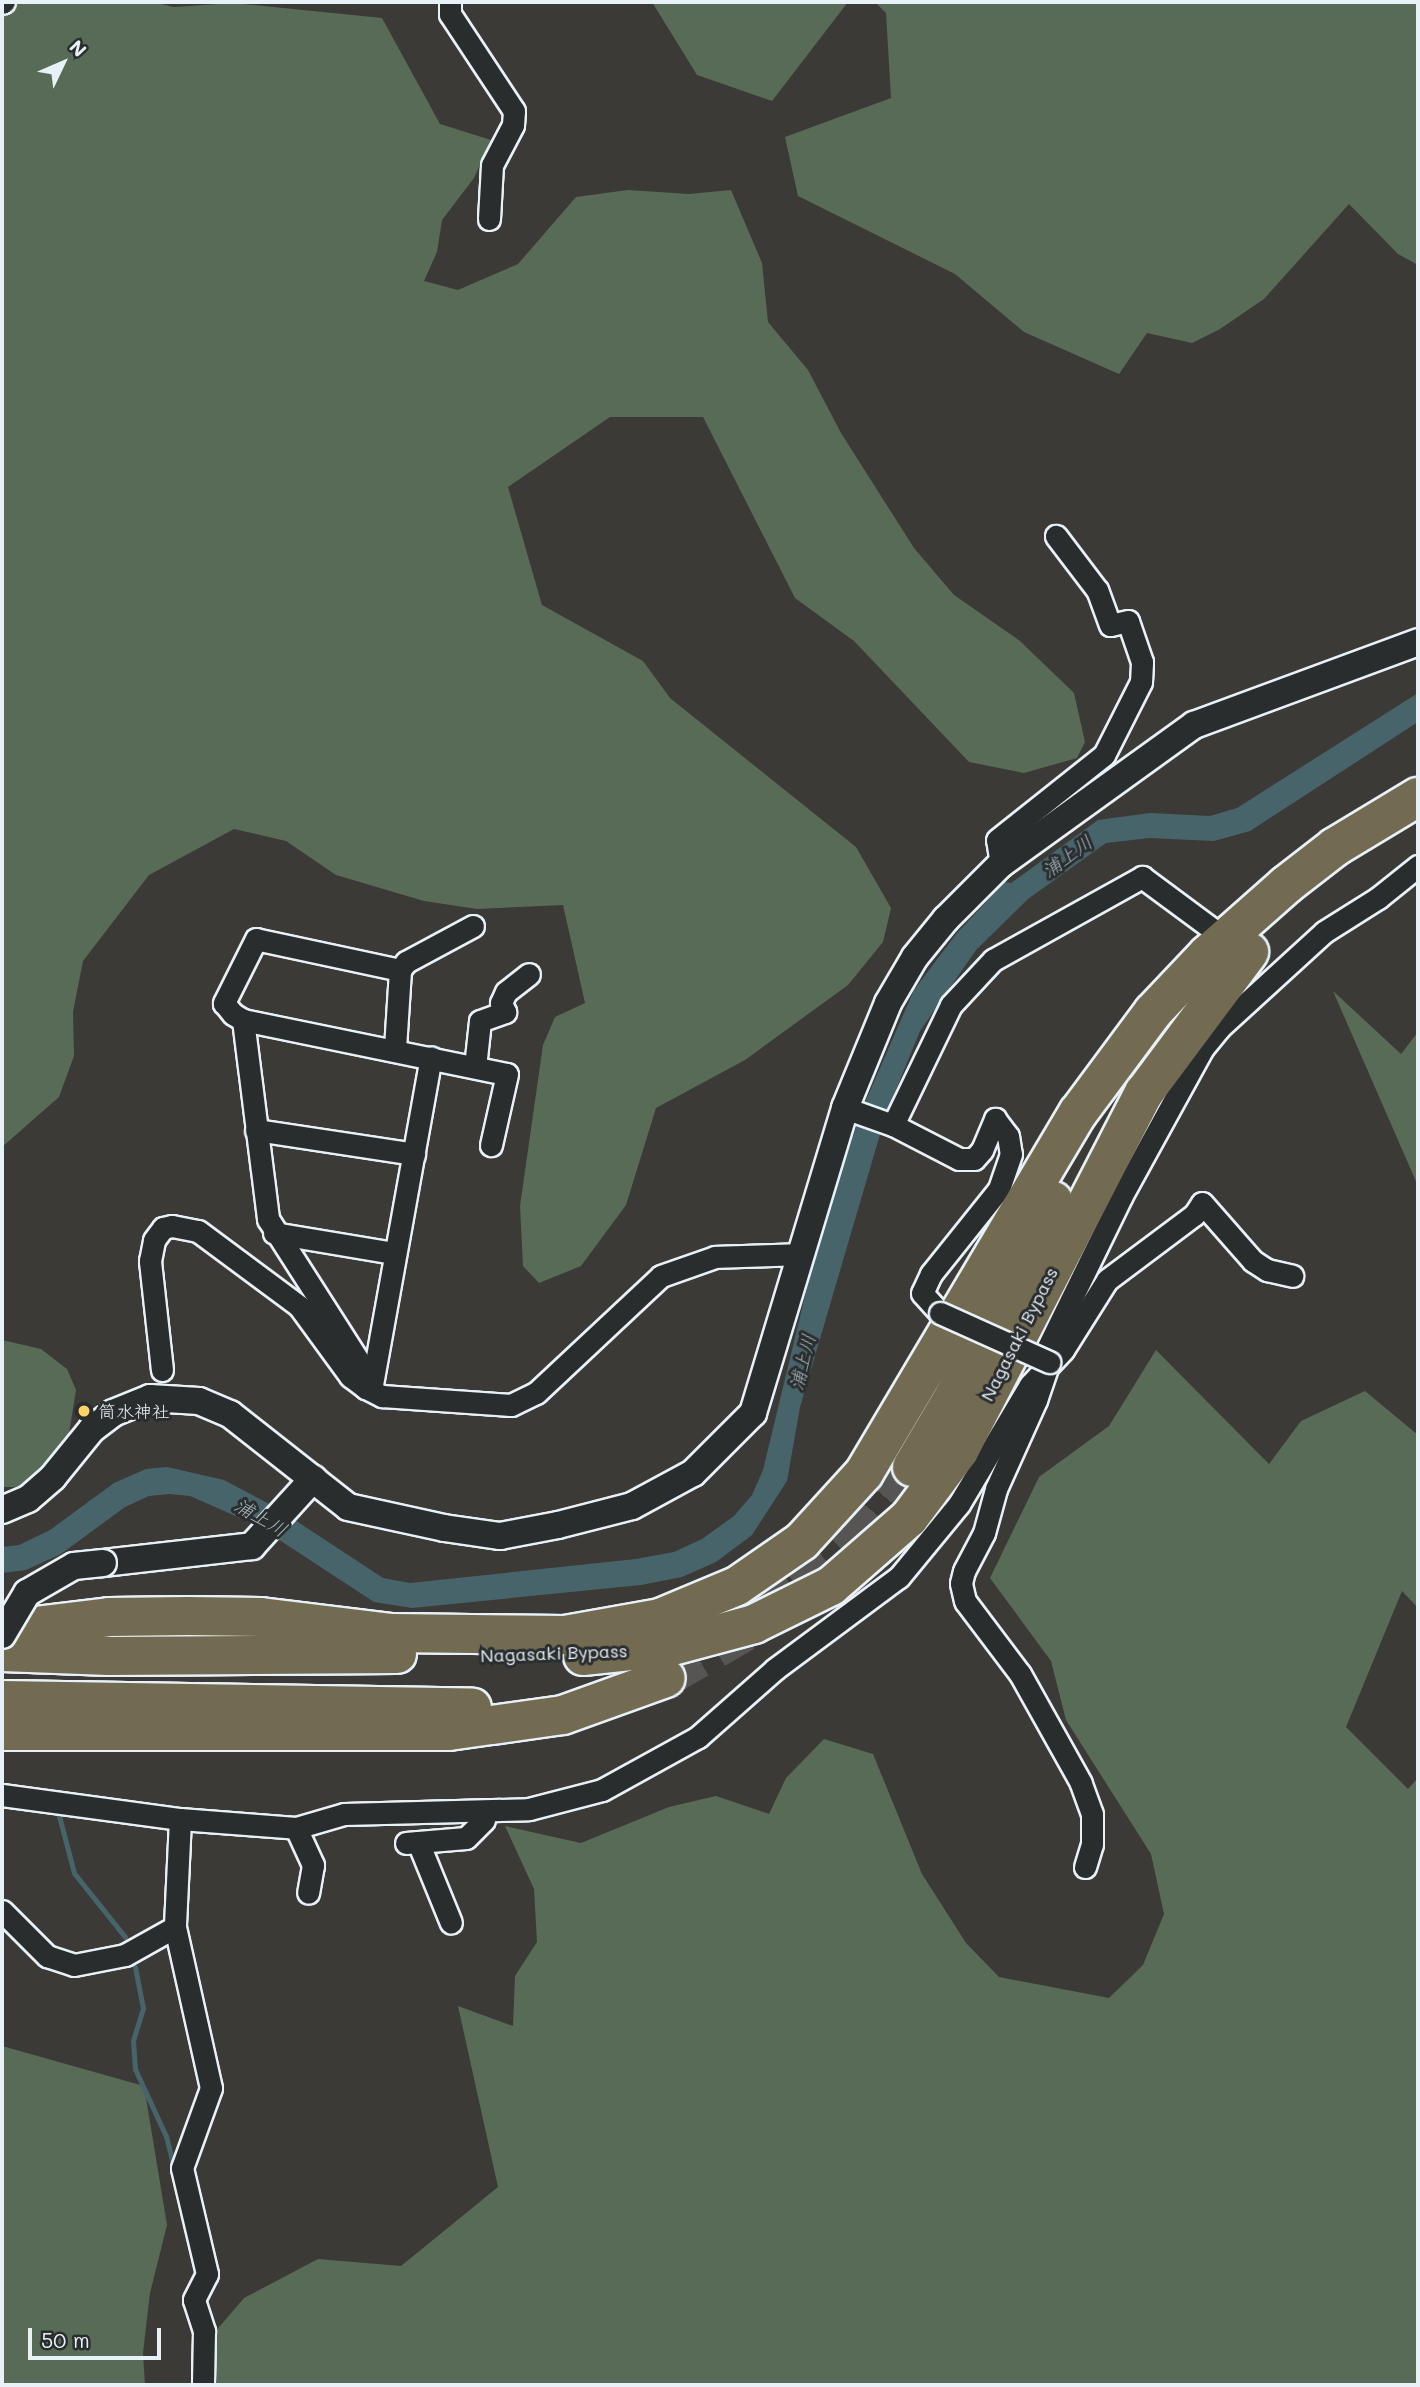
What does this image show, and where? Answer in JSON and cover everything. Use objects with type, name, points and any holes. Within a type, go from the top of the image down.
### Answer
[{"type":"highway","name":"Nagasaki Bypass","points":[[2,1632],[109,1617],[188,1616],[261,1617],[392,1633],[521,1638],[613,1629],[701,1604],[772,1566],[803,1541],[864,1473],[1045,1168],[1118,1056],[1207,955],[1312,864],[1418,797]]},
{"type":"highway","name":"Nagasaki Bypass","points":[[912,1467],[939,1426],[1054,1197],[1088,1140],[1163,1037],[1322,888],[1418,826]]},
{"type":"highway","name":"Nagasaki Bypass","points":[[2,1652],[109,1657],[603,1655],[710,1639],[815,1596],[872,1554],[941,1479],[976,1420],[1144,1093],[1249,958]]},
{"type":"highway","name":"Nagasaki Bypass","points":[[792,1570],[841,1524],[903,1445],[1045,1168]]},
{"type":"highway","name":"Nagasaki Bypass","points":[[2,1721],[284,1720],[477,1707],[560,1695],[626,1671]]},
{"type":"highway","points":[[2,1747],[176,1753],[405,1751],[485,1740],[666,1678]]},
{"type":"highway","points":[[2,1700],[477,1707]]},
{"type":"highway","points":[[2,1731],[408,1734],[563,1715]]},
{"type":"street","points":[[450,2],[450,14],[514,111],[513,125],[492,165],[489,219]]},
{"type":"street","points":[[1000,864],[997,840],[1104,755],[1140,682],[1142,662],[1128,621],[1110,625],[1097,590],[1056,537]]},
{"type":"street","points":[[2,1510],[29,1499],[92,1429],[113,1413],[150,1398],[199,1401],[230,1414],[305,1489],[348,1507],[500,1536],[632,1506],[693,1473],[753,1413],[801,1254],[888,1003],[915,957],[1000,864],[1194,725],[1418,642]]},
{"type":"street","points":[[1085,1867],[1093,1844],[1092,1814],[1081,1783],[1020,1674],[965,1601],[961,1583],[1049,1362],[1048,1347],[1173,1097],[1219,1028],[1249,958],[1324,932],[1378,898],[1418,866]]},
{"type":"street","points":[[893,1125],[951,1005],[993,960],[1142,877],[1216,931]]},
{"type":"street","points":[[395,1048],[400,970],[406,961],[473,926]]},
{"type":"street","points":[[400,970],[256,939],[224,1003],[243,1020],[395,1048],[507,1074],[491,1145]]},
{"type":"street","points":[[475,1067],[480,1021],[505,1012],[501,1003],[506,992],[530,974]]},
{"type":"street","points":[[243,1020],[268,1219],[360,1363],[368,1389]]},
{"type":"street","points":[[368,1389],[431,1057]]},
{"type":"street","points":[[850,1110],[893,1125],[959,1159],[974,1158],[982,1150],[995,1119],[1008,1136],[1011,1154],[999,1189],[930,1274],[922,1293],[940,1313],[1049,1362]]},
{"type":"street","points":[[256,1130],[414,1154]]},
{"type":"street","points":[[2,1795],[180,1819],[296,1828],[344,1814],[528,1809],[602,1790],[698,1737],[775,1669],[899,1577],[959,1504],[1030,1385],[1063,1350],[1107,1280],[1194,1215],[1202,1203],[1253,1261],[1274,1273],[1292,1276]]},
{"type":"street","points":[[162,1370],[150,1261],[154,1240],[163,1228],[172,1226],[198,1231],[299,1306],[350,1376],[368,1389],[382,1396],[460,1404],[511,1405],[536,1393],[660,1276],[715,1257],[801,1254]]},
{"type":"street","points":[[275,1233],[394,1252]]},
{"type":"street","points":[[2,1632],[27,1593],[74,1566],[224,1551],[261,1540],[305,1489]]},
{"type":"street","points":[[452,1923],[412,1843],[466,1838],[484,1820],[482,1811]]},
{"type":"street","points":[[180,1819],[175,1927],[211,2088],[182,2168],[207,2274],[194,2300],[204,2330],[203,2385]]},
{"type":"street","points":[[296,1828],[313,1865],[308,1892]]},
{"type":"street","points":[[2,1911],[47,1956],[74,1965],[125,1955],[175,1927]]},
{"type":"green space","points":[[2,2],[153,2],[174,7],[233,3],[382,18],[440,124],[491,140],[474,178],[442,220],[437,252],[424,281],[458,290],[518,264],[576,197],[628,190],[689,194],[731,190],[762,263],[768,322],[808,370],[841,433],[914,548],[954,595],[1020,641],[1074,693],[1085,742],[1077,758],[1024,773],[969,762],[854,641],[795,598],[703,417],[610,417],[508,487],[542,605],[643,661],[670,698],[856,847],[891,908],[883,942],[848,985],[745,1060],[656,1108],[626,1205],[581,1266],[539,1283],[523,1266],[520,1206],[543,1045],[555,1017],[585,1003],[563,905],[477,909],[424,901],[336,875],[286,841],[234,829],[149,875],[83,961],[73,1012],[74,1056],[59,1097],[2,1147]]},
{"type":"green space","points":[[652,2],[848,2],[772,101],[697,75]]},
{"type":"green space","points":[[875,2],[1418,2],[1418,265],[1398,254],[1349,204],[1264,299],[1220,329],[1192,343],[1147,333],[1119,374],[1024,332],[955,274],[798,196],[785,137],[891,98],[886,13]]},
{"type":"green space","points":[[1333,991],[1401,1054],[1418,1032],[1418,1186]]},
{"type":"green space","points":[[2,1340],[41,1349],[67,1369],[76,1390],[67,1446],[39,1481],[15,1487],[2,1487]]},
{"type":"green space","points":[[1156,1350],[1269,1464],[1301,1421],[1365,1391],[1418,1435],[1418,1608],[1402,1591],[1346,1727],[1408,1789],[1418,1778],[1418,2385],[213,2385],[214,2333],[244,2298],[318,2259],[401,2266],[498,2187],[458,2006],[513,2026],[515,1976],[537,1942],[534,1889],[505,1826],[581,1843],[669,1807],[716,1796],[769,1814],[786,1778],[824,1739],[873,1754],[922,1874],[966,1943],[999,1977],[1109,1998],[1143,1965],[1164,1914],[1151,1854],[1066,1720],[1051,1661],[990,1578],[1039,1477],[1109,1426]]},
{"type":"green space","points":[[2,2046],[144,2086],[167,2225],[150,2293],[143,2353],[145,2385],[2,2385]]},
{"type":"water","name":"浦上川","points":[[1418,693],[1418,722],[1250,831],[1214,841],[1149,838],[1106,843],[1028,899],[976,950],[920,1031],[886,1114],[800,1407],[787,1481],[752,1535],[716,1562],[682,1577],[641,1585],[412,1608],[374,1602],[258,1526],[190,1496],[169,1494],[149,1496],[125,1507],[61,1554],[26,1570],[2,1573],[2,1547],[19,1545],[50,1530],[114,1483],[146,1469],[167,1467],[224,1480],[275,1507],[383,1578],[410,1583],[636,1559],[674,1552],[702,1539],[734,1516],[752,1495],[763,1470],[821,1230],[863,1107],[914,990],[957,933],[1005,882],[1011,883],[1098,820],[1150,813],[1210,816],[1237,808]]},
{"type":"waterway","points":[[58,1812],[74,1873],[125,1937]]},
{"type":"waterway","points":[[135,1967],[143,2008],[133,2041],[135,2069],[166,2136],[174,2167]]},
{"type":"waterway","points":[[182,2215],[196,2273]]},
{"type":"tunnel","points":[[801,1589],[850,1542],[912,1467]]},
{"type":"tunnel","points":[[626,1671],[707,1631],[792,1570]]},
{"type":"tunnel","points":[[666,1678],[745,1632]]},
{"type":"place","name":"筒水神社","points":[[84,1411]]}]
